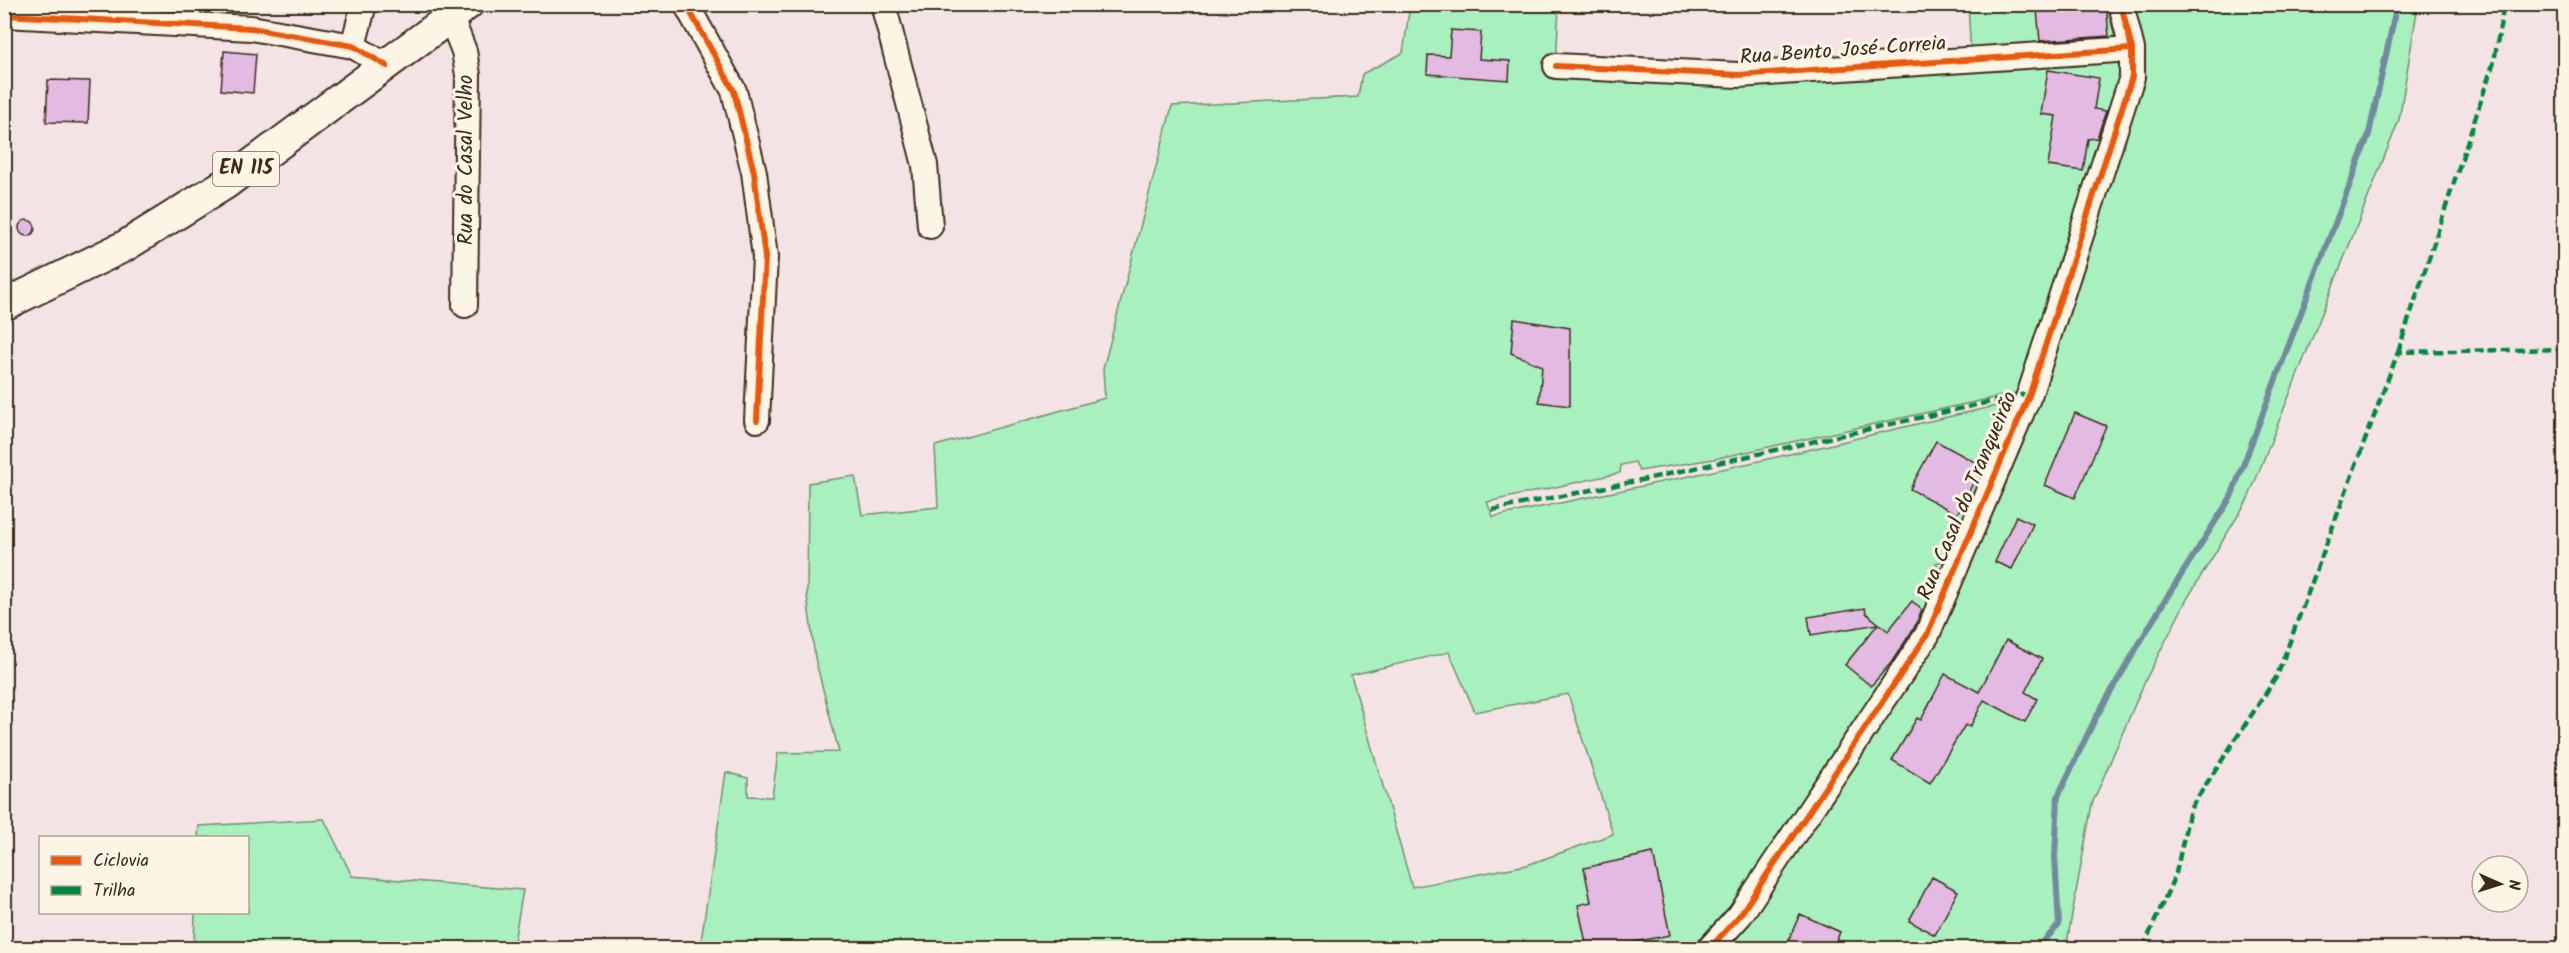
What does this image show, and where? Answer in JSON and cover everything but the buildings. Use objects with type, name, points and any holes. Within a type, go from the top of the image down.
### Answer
[{"type":"main road","name":"EN 115","points":[[4,305],[87,266],[195,203],[258,161],[459,11]]},
{"type":"street","points":[[352,46],[364,4]]},
{"type":"street","points":[[687,4],[734,91],[754,172],[765,257],[757,420]]},
{"type":"street","points":[[883,4],[925,165],[930,226]]},
{"type":"street","name":"Rua Casal do Tranqueirão","points":[[1710,948],[1740,915],[1927,635],[2030,393],[2132,77],[2132,49],[2121,4]]},
{"type":"street","name":"Rua do Casal Velho","points":[[459,11],[468,75],[465,305]]},
{"type":"street","points":[[4,15],[250,28],[352,46],[387,66]]},
{"type":"street","name":"Rua Bento José Correia","points":[[1556,66],[1738,75],[2132,49]]},
{"type":"green space","points":[[1410,5],[1559,5],[1556,66],[2121,56],[2124,67],[2025,391],[1714,459],[1639,471],[1635,462],[1621,465],[1620,473],[1487,502],[1493,517],[1748,463],[2020,401],[1954,558],[1936,563],[1945,578],[1930,617],[1709,948],[700,948],[726,772],[748,778],[748,796],[772,797],[778,753],[839,752],[815,658],[807,595],[808,483],[855,476],[862,515],[938,507],[935,446],[1105,398],[1103,369],[1172,106],[1358,97],[1362,74],[1403,53]],"holes":[[[1449,652],[1475,712],[1568,694],[1613,834],[1527,865],[1412,887],[1351,675]]]},
{"type":"green space","points":[[1968,5],[2107,5],[2116,42],[1971,55]]},
{"type":"green space","points":[[2125,5],[2418,5],[2399,120],[2248,499],[2187,599],[2145,681],[2092,804],[2066,948],[1833,948],[1840,932],[1801,915],[1785,948],[1718,948],[1913,667],[2138,79]]},
{"type":"green space","points":[[324,819],[352,876],[523,890],[513,948],[194,948],[195,914],[249,914],[249,836],[198,836],[199,826]]},
{"type":"waterway","points":[[2037,948],[2059,925],[2055,857],[2058,796],[2096,717],[2162,605],[2231,497],[2369,134],[2397,4]]},
{"type":"marked path","points":[[2398,352],[2494,61],[2504,4]]},
{"type":"marked path","points":[[2143,948],[2176,873],[2190,809],[2277,676],[2398,352],[2564,349]]},
{"type":"marked path","points":[[1492,510],[1646,479],[2030,393]]},
{"type":"cycle path","points":[[686,4],[734,91],[754,172],[765,257],[757,420]]},
{"type":"cycle path","points":[[1710,948],[1740,915],[1927,635],[2030,393],[2132,77],[2132,49],[2121,4]]},
{"type":"cycle path","points":[[4,15],[251,28],[353,46],[387,66]]},
{"type":"cycle path","points":[[1556,66],[1738,75],[2132,49]]}]
